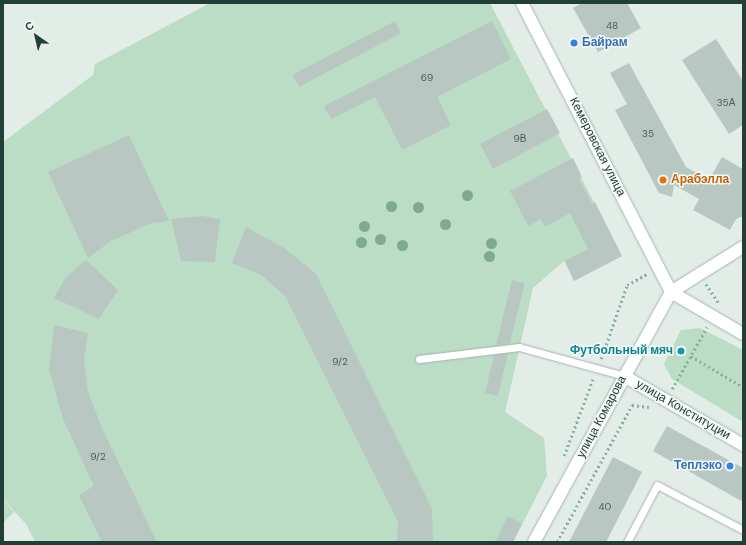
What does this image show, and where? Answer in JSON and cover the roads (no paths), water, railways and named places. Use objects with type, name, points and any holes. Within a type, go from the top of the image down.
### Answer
[{"type":"main road","name":"Кемеровская улица","points":[[522,3],[671,292]]},
{"type":"main road","points":[[743,247],[671,292],[743,334]]},
{"type":"main road","name":"улица Комарова","points":[[534,542],[671,292]]},
{"type":"main road","name":"улица Конституции","points":[[624,376],[743,445]]},
{"type":"lane","points":[[419,359],[519,347],[598,367],[624,376]]},
{"type":"lane","points":[[627,542],[657,485],[743,530]]},
{"type":"place","name":"Байрам","points":[[574,43]]},
{"type":"place","name":"Арабэлла","points":[[663,180]]},
{"type":"place","name":"Футбольный мяч","points":[[681,351]]},
{"type":"place","name":"Теплэко","points":[[730,466]]}]
